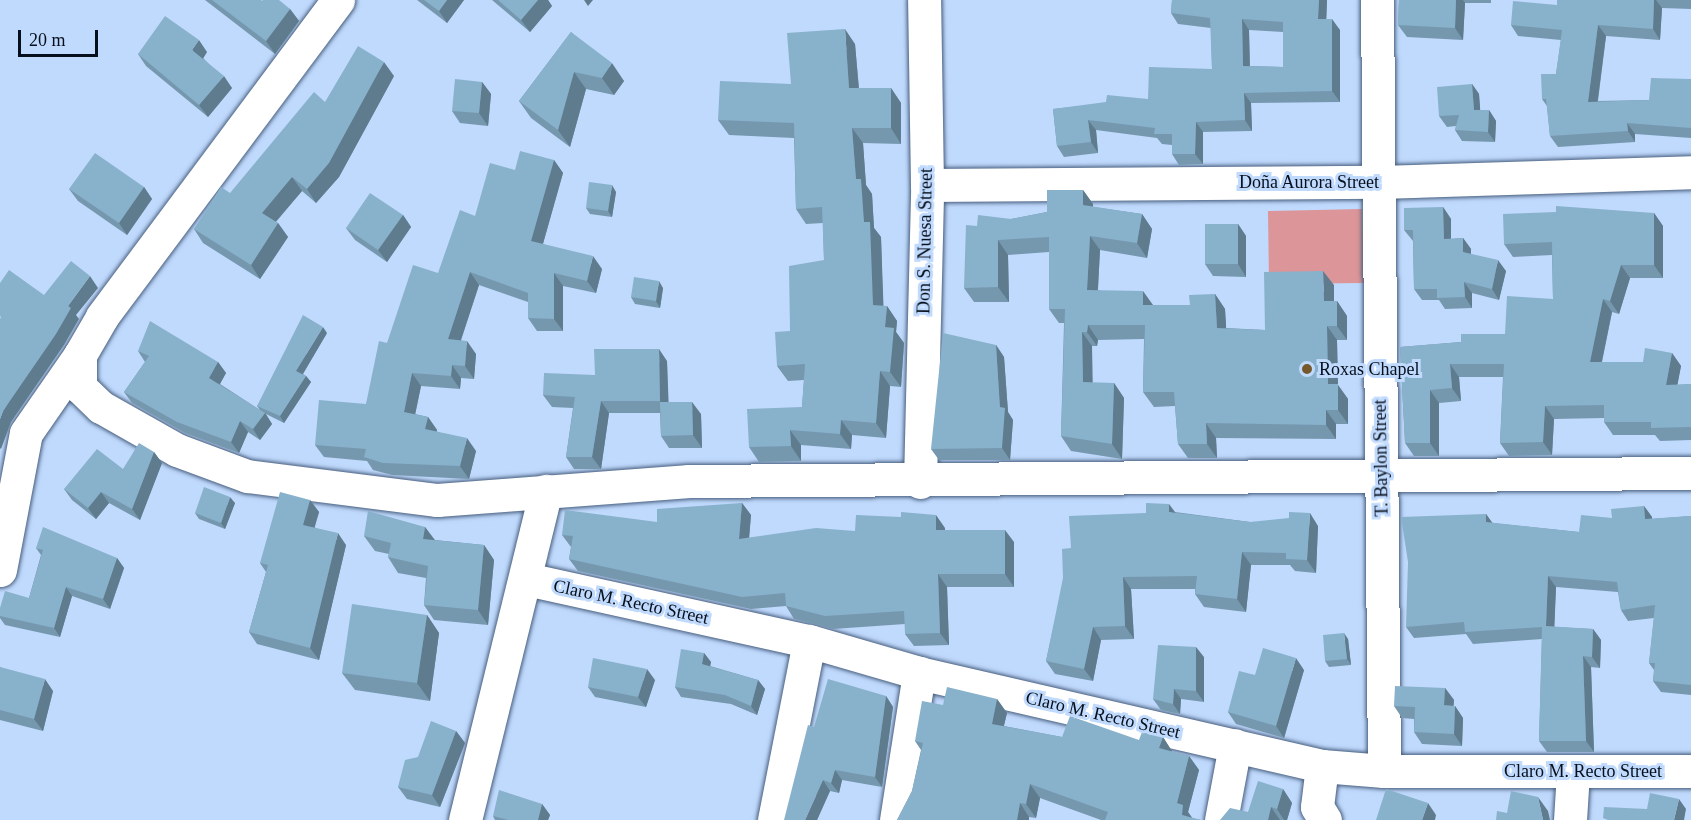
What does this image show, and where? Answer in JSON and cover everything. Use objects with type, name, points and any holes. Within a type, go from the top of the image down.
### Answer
[{"type":"street","points":[[0,570],[26,433],[80,355],[102,317],[338,0]]},
{"type":"street","name":"Don S. Nuesa Street","points":[[920,482],[927,184],[924,0]]},
{"type":"street","name":"T. Baylon Street","points":[[1377,0],[1384,771]]},
{"type":"street","name":"Doña Aurora Street","points":[[927,184],[1379,182],[1691,172]]},
{"type":"street","points":[[80,355],[80,387],[101,408],[177,450],[247,476],[436,500],[689,481],[1382,480],[1691,473]]},
{"type":"street","points":[[465,820],[546,491]]},
{"type":"street","name":"Claro M. Recto Street","points":[[526,579],[809,640],[919,673],[1322,766],[1384,771],[1691,771]]},
{"type":"street","points":[[774,820],[809,640]]},
{"type":"street","points":[[896,820],[919,673]]},
{"type":"street","points":[[1221,820],[1234,745]]},
{"type":"street","points":[[1322,766],[1317,807],[1325,820]]},
{"type":"street","points":[[1570,820],[1573,772]]},
{"type":"shaded area","points":[[1362,209],[1364,283],[1269,284],[1268,211]]},
{"type":"building","points":[[212,0],[279,0],[290,9],[266,41]]},
{"type":"building","points":[[424,0],[447,0],[439,11]]},
{"type":"building","points":[[498,0],[538,0],[521,20]]},
{"type":"building","points":[[1172,0],[1319,0],[1318,19],[1332,19],[1332,91],[1244,93],[1245,120],[1196,122],[1195,154],[1172,154],[1172,134],[1154,134],[1155,128],[1088,120],[1091,142],[1057,146],[1053,109],[1106,102],[1107,95],[1148,99],[1149,67],[1212,69],[1210,18],[1171,13]],"holes":[[[1242,19],[1283,22],[1283,67],[1243,66]]]},
{"type":"building","points":[[1399,0],[1456,0],[1455,28],[1398,25]]},
{"type":"building","points":[[1557,0],[1654,0],[1653,29],[1598,25],[1588,102],[1649,100],[1651,78],[1691,79],[1691,128],[1627,123],[1628,131],[1550,136],[1546,99],[1542,99],[1541,74],[1556,74],[1562,30],[1511,25],[1513,1],[1557,5]]},
{"type":"building","points":[[165,16],[199,40],[192,50],[224,76],[199,105],[138,54]]},
{"type":"building","points":[[845,29],[849,88],[891,88],[891,128],[852,128],[856,179],[861,179],[864,222],[870,222],[873,305],[887,306],[885,327],[894,328],[890,372],[880,371],[876,423],[841,420],[840,434],[790,430],[791,446],[749,447],[747,409],[802,407],[805,364],[777,366],[775,332],[790,331],[789,266],[824,260],[822,207],[796,209],[794,123],[718,120],[720,81],[791,84],[787,33]]},
{"type":"building","points":[[571,32],[612,63],[602,78],[574,72],[558,130],[519,101]]},
{"type":"building","points":[[358,46],[384,62],[329,163],[307,189],[292,177],[262,213],[278,223],[251,265],[194,229],[221,187],[230,193],[314,92],[325,102]]},
{"type":"building","points":[[455,79],[482,82],[479,113],[452,111]]},
{"type":"building","points":[[1472,84],[1474,110],[1489,110],[1488,132],[1455,130],[1459,115],[1439,116],[1437,87]]},
{"type":"building","points":[[520,151],[554,160],[531,241],[593,256],[587,281],[554,273],[554,319],[528,318],[528,293],[470,272],[448,339],[467,341],[465,366],[452,365],[451,376],[412,373],[404,412],[428,417],[425,429],[467,438],[460,466],[383,463],[364,457],[366,449],[315,445],[319,400],[366,404],[379,341],[387,343],[413,265],[438,273],[460,210],[475,216],[490,163],[515,170]]},
{"type":"building","points":[[95,153],[144,187],[119,223],[69,189]]},
{"type":"building","points":[[589,182],[612,185],[608,211],[586,208]]},
{"type":"building","points":[[1047,190],[1083,190],[1083,205],[1142,214],[1137,243],[1090,236],[1087,290],[1143,291],[1143,305],[1190,305],[1189,295],[1215,294],[1217,328],[1265,330],[1264,272],[1323,271],[1324,301],[1337,301],[1337,326],[1327,326],[1328,384],[1338,384],[1338,410],[1326,410],[1326,425],[1206,423],[1207,444],[1178,444],[1174,392],[1143,392],[1145,325],[1088,325],[1087,332],[1082,332],[1083,382],[1114,383],[1112,444],[1061,436],[1065,309],[1049,309],[1049,237],[998,240],[998,287],[964,288],[966,225],[977,226],[978,215],[1011,219],[1047,212]]},
{"type":"building","points":[[370,193],[403,215],[378,250],[346,228]]},
{"type":"building","points":[[1556,206],[1654,213],[1654,265],[1621,265],[1610,301],[1603,299],[1590,362],[1643,362],[1645,348],[1672,353],[1666,385],[1691,384],[1691,427],[1651,428],[1651,422],[1604,422],[1604,405],[1545,406],[1543,442],[1500,443],[1504,364],[1450,364],[1452,388],[1430,390],[1430,443],[1405,443],[1400,347],[1461,342],[1461,334],[1505,334],[1507,296],[1553,299],[1552,242],[1504,244],[1503,214],[1556,212]]},
{"type":"building","points":[[1443,207],[1444,239],[1463,238],[1463,252],[1498,260],[1492,289],[1464,282],[1465,297],[1437,298],[1437,289],[1414,289],[1413,230],[1404,230],[1404,208]]},
{"type":"building","points":[[1205,224],[1238,224],[1238,264],[1205,264]]},
{"type":"building","points":[[71,261],[90,276],[68,306],[71,308],[56,334],[3,411],[0,419],[0,283],[9,270],[44,295]]},
{"type":"building","points":[[634,277],[659,281],[656,301],[631,297]]},
{"type":"building","points":[[303,315],[323,327],[296,371],[306,376],[280,416],[257,406]]},
{"type":"building","points":[[150,321],[218,362],[209,378],[265,413],[253,429],[240,421],[231,442],[177,422],[124,392],[149,356],[138,351]]},
{"type":"building","points":[[943,333],[996,345],[1000,407],[1005,408],[1002,448],[931,449]]},
{"type":"building","points":[[594,349],[659,349],[660,401],[601,401],[592,457],[566,457],[575,397],[543,395],[544,373],[595,375]]},
{"type":"building","points":[[660,402],[692,402],[693,435],[661,436]]},
{"type":"building","points":[[139,443],[154,452],[132,509],[101,492],[88,508],[64,489],[97,449],[123,469]]},
{"type":"building","points":[[204,487],[230,497],[221,523],[195,513]]},
{"type":"building","points":[[280,492],[310,500],[303,525],[338,533],[310,648],[249,632],[268,565],[260,563]]},
{"type":"building","points":[[742,503],[739,539],[816,528],[855,531],[856,515],[901,517],[901,512],[936,515],[936,530],[1005,530],[1005,574],[938,574],[940,633],[905,634],[904,611],[825,616],[786,606],[785,593],[742,597],[569,559],[573,536],[562,535],[565,510],[657,522],[657,509]]},
{"type":"building","points":[[1146,503],[1169,504],[1169,512],[1250,522],[1289,518],[1289,512],[1310,513],[1307,560],[1286,559],[1286,553],[1242,552],[1237,599],[1195,594],[1197,576],[1123,577],[1125,626],[1093,627],[1084,669],[1046,661],[1063,578],[1062,549],[1071,548],[1069,516],[1146,513]]},
{"type":"building","points":[[1644,506],[1645,519],[1691,516],[1691,685],[1653,681],[1655,663],[1649,663],[1655,605],[1621,610],[1617,582],[1548,576],[1546,626],[1593,629],[1592,657],[1583,656],[1586,741],[1539,741],[1542,627],[1465,632],[1464,622],[1406,627],[1408,562],[1401,517],[1486,514],[1486,522],[1579,532],[1581,515],[1612,518],[1611,509]]},
{"type":"building","points":[[368,511],[425,527],[423,539],[484,545],[478,610],[424,605],[428,566],[388,557],[391,543],[364,536]]},
{"type":"building","points":[[43,527],[117,558],[103,599],[66,587],[54,628],[0,616],[5,591],[29,598],[43,550],[36,548]]},
{"type":"building","points":[[352,604],[427,615],[417,683],[342,673]]},
{"type":"building","points":[[1344,633],[1347,659],[1325,661],[1323,635]]},
{"type":"building","points":[[1158,645],[1196,647],[1196,691],[1174,689],[1173,704],[1153,699]]},
{"type":"building","points":[[1263,648],[1296,658],[1276,726],[1228,712],[1239,671],[1255,675]]},
{"type":"building","points":[[681,649],[704,653],[702,664],[758,680],[751,706],[725,695],[675,687]]},
{"type":"building","points":[[593,658],[647,669],[638,697],[588,687]]},
{"type":"building","points":[[0,667],[45,679],[34,719],[0,710]]},
{"type":"building","points":[[828,679],[886,696],[875,777],[835,770],[831,783],[823,780],[805,820],[784,820],[808,725],[814,727]]},
{"type":"building","points":[[1395,686],[1445,688],[1444,705],[1455,706],[1454,734],[1414,732],[1415,707],[1394,706]]},
{"type":"building","points":[[947,687],[997,699],[992,724],[1062,737],[1070,716],[1139,740],[1142,732],[1163,737],[1159,748],[1189,756],[1177,803],[1183,805],[1182,815],[1201,820],[1105,820],[1108,812],[1030,784],[1026,804],[1020,803],[1017,820],[897,820],[912,791],[923,743],[915,741],[922,701],[943,705]]},
{"type":"building","points":[[431,721],[456,731],[432,795],[398,787],[405,760],[418,757]]},
{"type":"building","points":[[1258,781],[1283,789],[1277,809],[1271,807],[1268,820],[1220,820],[1230,808],[1248,812]]},
{"type":"building","points":[[1386,789],[1428,803],[1422,820],[1376,820]]},
{"type":"building","points":[[499,790],[542,804],[538,820],[508,820],[493,816]]},
{"type":"building","points":[[1511,791],[1538,797],[1543,820],[1496,820],[1497,811],[1507,813]]},
{"type":"building","points":[[1650,793],[1679,799],[1674,820],[1608,820],[1603,818],[1604,807],[1647,809]]},
{"type":"place","name":"Roxas Chapel","points":[[1307,369]]}]
